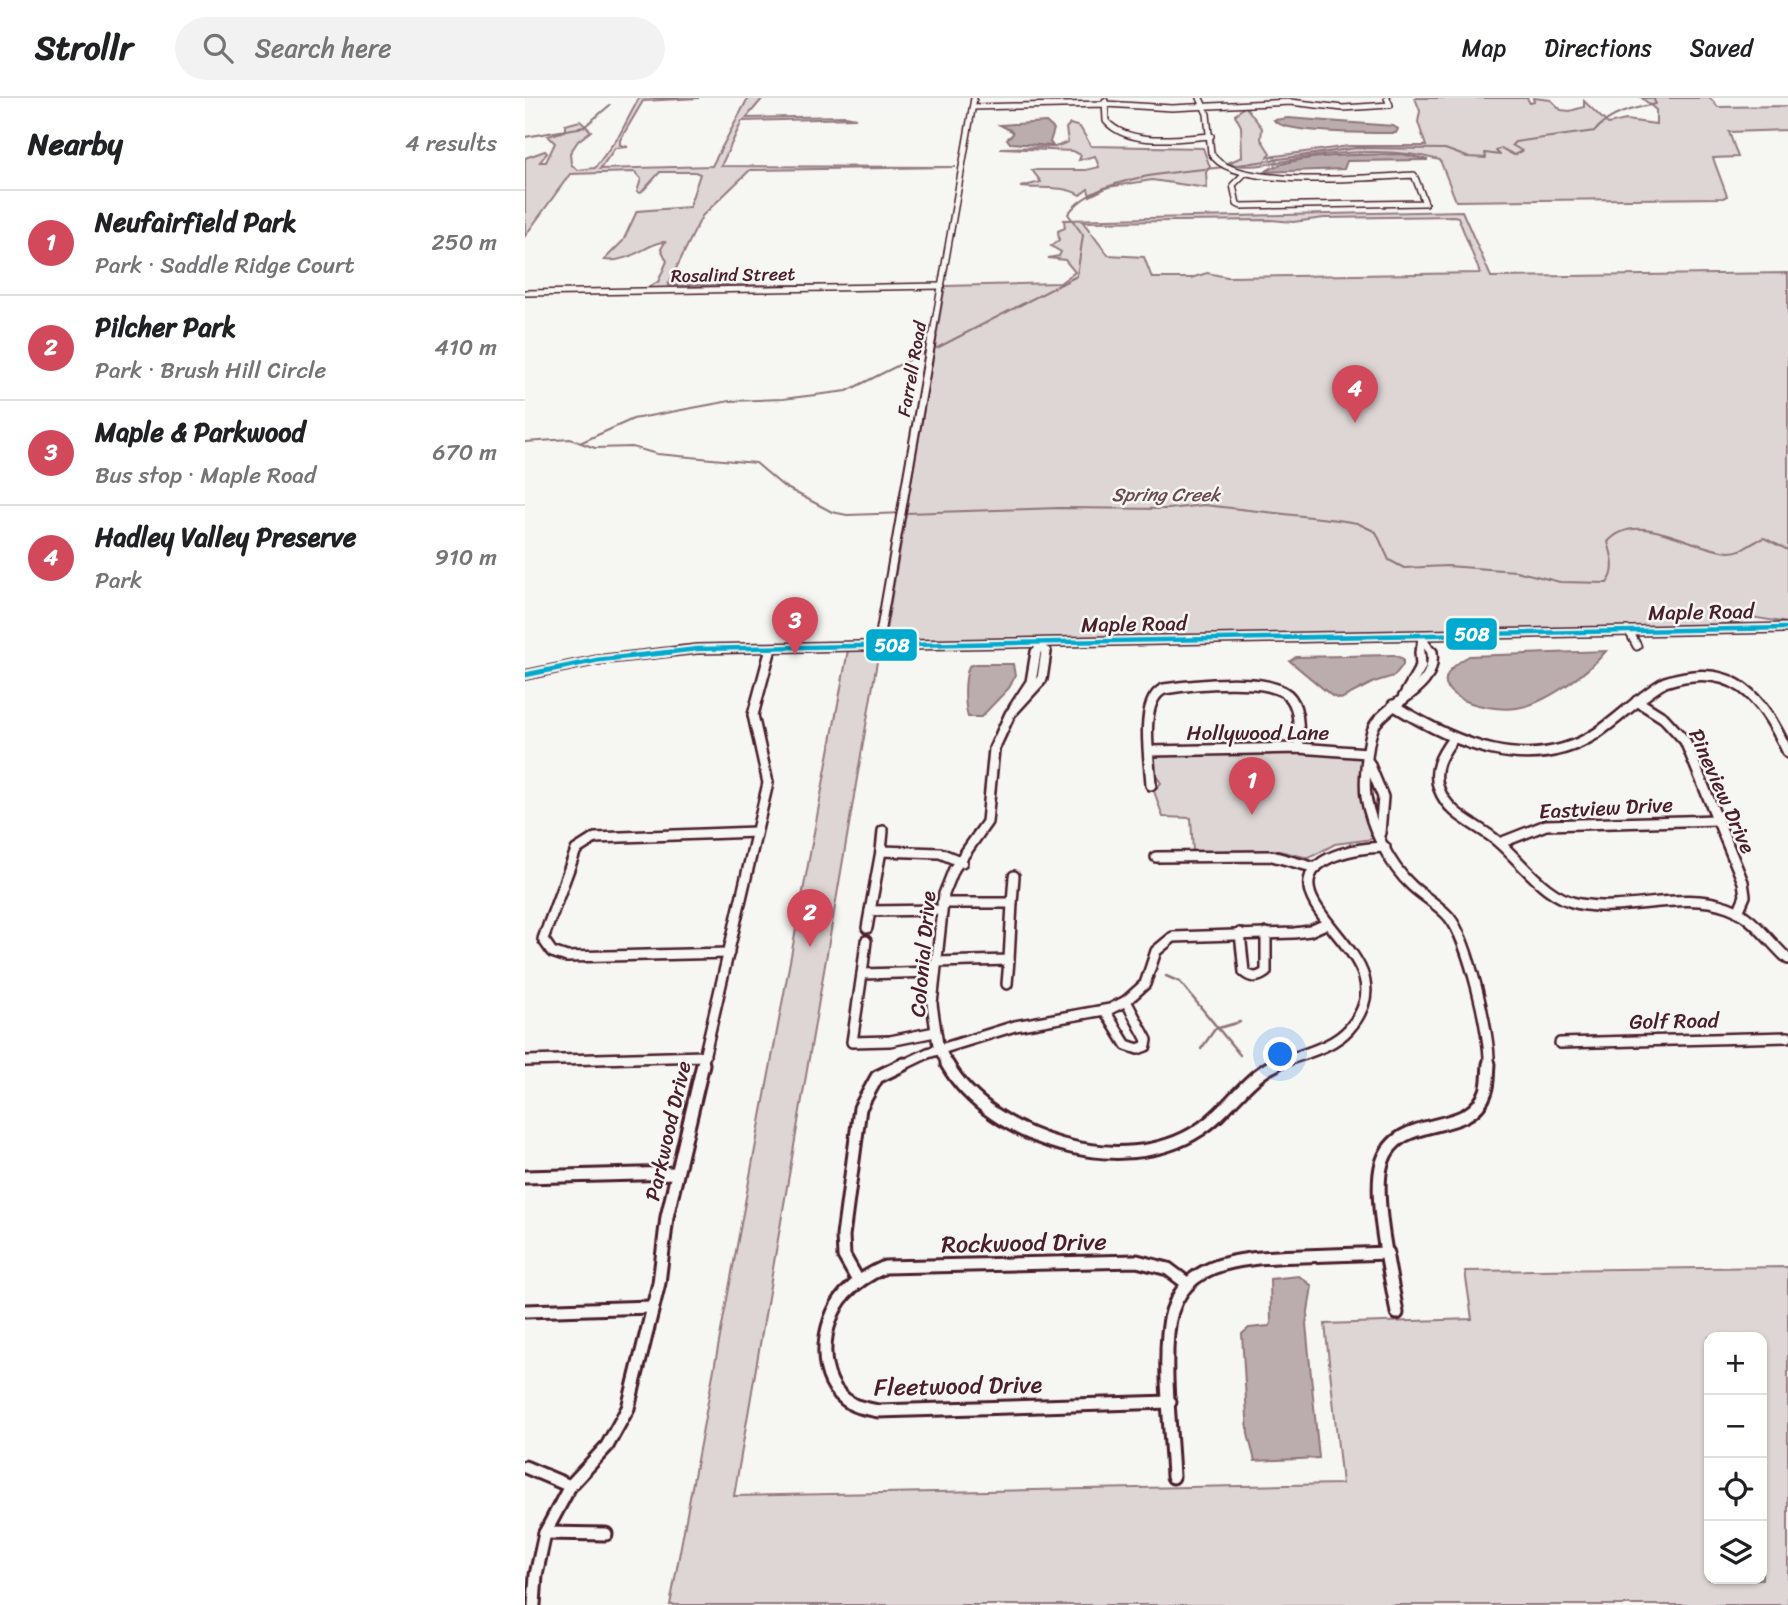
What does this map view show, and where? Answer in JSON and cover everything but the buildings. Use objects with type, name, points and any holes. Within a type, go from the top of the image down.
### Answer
[{"type":"main road","name":"Maple Road","points":[[525,675],[598,660],[665,651],[1788,628]]},
{"type":"street","points":[[1014,105],[1015,98]]},
{"type":"street","points":[[1200,98],[1206,107],[1212,154],[1223,167],[1244,174],[1267,177],[1417,176],[1425,200],[1420,204],[1248,206],[1237,204],[1233,187],[1236,180],[1244,174]]},
{"type":"street","points":[[973,103],[1014,105],[1105,101],[1172,108],[1290,102],[1329,107],[1386,108],[1389,105],[1387,98]]},
{"type":"street","points":[[1329,107],[1334,99]]},
{"type":"street","points":[[1105,101],[1108,126],[1119,133],[1148,137],[1211,136]]},
{"type":"street","name":"Farrell Road","points":[[878,645],[973,103]]},
{"type":"street","name":"Rosalind Street","points":[[525,293],[942,286]]},
{"type":"street","points":[[1629,631],[1637,646]]},
{"type":"street","points":[[1380,833],[1385,818],[1384,795],[1367,753],[1375,726],[1393,705],[1423,686],[1431,671],[1430,644],[1422,636]]},
{"type":"street","points":[[1014,708],[1025,695],[1033,677],[1035,652],[1040,643]]},
{"type":"street","name":"Colonial Drive","points":[[1040,643],[1047,652],[1044,678],[1039,688],[1014,708],[993,752],[993,794],[987,824],[946,884],[942,907],[932,1004],[935,1032],[940,1049],[956,1079],[976,1101],[998,1118],[1046,1141],[1096,1150],[1126,1150],[1174,1142],[1210,1123],[1255,1077],[1286,1061],[1328,1046],[1357,1022],[1365,995],[1363,970],[1351,947],[1328,923],[1310,892],[1316,868]]},
{"type":"street","name":"Parkwood Drive","points":[[534,1605],[536,1575],[545,1534],[570,1486],[607,1446],[620,1427],[628,1408],[652,1307],[677,1173],[757,832],[769,767],[755,735],[753,712],[771,648]]},
{"type":"street","points":[[1393,705],[1452,740],[1509,753],[1557,750],[1591,737],[1666,680],[1685,675],[1708,676],[1739,686],[1766,708],[1788,754]]},
{"type":"street","points":[[1151,785],[1150,700],[1155,693],[1175,687],[1259,686],[1281,689],[1294,702],[1299,748]]},
{"type":"street","name":"Pineview Drive","points":[[1637,701],[1664,718],[1685,741],[1743,882],[1745,896],[1738,912]]},
{"type":"street","points":[[1452,740],[1441,755],[1436,772],[1439,788],[1459,815],[1500,843],[1549,889],[1572,902],[1597,906],[1707,904],[1738,912],[1758,925],[1788,959]]},
{"type":"street","name":"Hollywood Lane","points":[[1150,751],[1299,748],[1367,753]]},
{"type":"street","points":[[1369,763],[1364,786],[1369,814],[1385,847],[1400,874],[1437,903],[1458,929],[1489,1060],[1490,1080],[1487,1095],[1480,1107],[1464,1119],[1423,1125],[1392,1144],[1382,1163],[1381,1185],[1397,1313]]},
{"type":"street","name":"Eastview Drive","points":[[1500,843],[1524,831],[1546,825],[1717,820]]},
{"type":"street","points":[[867,928],[883,831]]},
{"type":"street","points":[[729,953],[555,955],[547,950],[543,939],[576,850],[595,838],[757,832]]},
{"type":"street","points":[[1156,857],[1272,856],[1316,868],[1334,853],[1352,848],[1385,847]]},
{"type":"street","points":[[881,852],[940,853],[962,862]]},
{"type":"street","points":[[1007,984],[1014,876]]},
{"type":"street","points":[[870,911],[1012,903]]},
{"type":"street","points":[[857,1279],[842,1246],[862,1100],[871,1084],[886,1071],[940,1049],[1015,1026],[1105,1011],[1126,1001],[1145,984],[1156,951],[1173,936],[1310,931],[1328,923]]},
{"type":"street","points":[[1240,933],[1244,972],[1250,977],[1259,977],[1266,972],[1266,933]]},
{"type":"street","points":[[866,941],[852,1042],[890,1041],[935,1032]]},
{"type":"street","points":[[862,974],[1009,960]]},
{"type":"street","points":[[1105,1011],[1125,1047],[1132,1051],[1140,1050],[1146,1046],[1147,1040],[1126,1001]]},
{"type":"street","name":"Golf Road","points":[[1560,1043],[1788,1037]]},
{"type":"street","points":[[525,1061],[705,1056]]},
{"type":"street","points":[[525,1177],[677,1173]]},
{"type":"street","points":[[1173,1477],[1169,1324],[1176,1302],[1188,1284],[1215,1264],[1239,1257],[1388,1253]]},
{"type":"street","name":"Rockwood Drive","points":[[857,1279],[877,1269],[892,1267],[1136,1261],[1168,1269],[1188,1284]]},
{"type":"street","name":"Fleetwood Drive","points":[[857,1279],[834,1308],[826,1359],[835,1393],[848,1404],[878,1411],[1170,1402]]},
{"type":"street","points":[[525,1311],[652,1307]]},
{"type":"street","points":[[525,1468],[570,1486]]},
{"type":"street","points":[[545,1534],[606,1534]]},
{"type":"shaded area","points":[[639,98],[699,98],[643,101],[620,140],[620,145],[628,147],[615,148],[600,169],[712,166],[748,98],[763,98],[746,118],[856,118],[742,121],[721,166],[956,167],[750,170],[702,216],[668,285],[820,285],[651,288],[648,287],[658,282],[667,261],[661,249],[665,242],[623,259],[604,260],[623,241],[637,211],[689,207],[700,174],[660,172],[641,193],[637,192],[641,179],[635,172],[570,174],[525,236],[525,158],[545,151],[547,153],[540,162],[546,162],[555,143],[548,136],[565,131],[565,125],[580,121],[591,131],[578,141],[570,153],[571,164],[577,170],[595,168],[620,134]]},
{"type":"shaded area","points":[[1415,98],[1527,98],[1530,103],[1534,102],[1533,98],[1551,100],[1561,110],[1570,111],[1584,107],[1584,101],[1608,124],[1626,120],[1656,124],[1656,110],[1642,98],[1710,98],[1718,107],[1788,106],[1788,130],[1729,132],[1738,157],[1713,158],[1727,196],[1723,198],[1456,201],[1440,160],[1424,156],[1375,152],[1341,153],[1247,166],[1228,163],[1242,157],[1241,126],[1235,115],[1245,106],[1262,128],[1261,139],[1270,153],[1268,157],[1349,146],[1426,146],[1418,122],[1420,111]]},
{"type":"shaded area","points":[[1288,118],[1393,126],[1398,129],[1396,133],[1331,132],[1294,128],[1274,120]]},
{"type":"shaded area","points":[[1046,122],[1054,129],[1050,142],[1053,146],[1010,143],[1007,139],[1013,134],[1012,131],[1000,125]]},
{"type":"shaded area","points":[[1070,124],[1080,127],[1091,146],[1203,148],[1210,167],[1206,172],[1207,188],[1152,180],[1108,187],[1090,196],[1088,189],[1080,195],[1059,189],[1020,187],[1041,182],[1032,170],[1086,170],[1099,167],[1095,156],[1079,160],[1081,155],[1073,151],[1000,148],[1055,147],[1068,142],[1066,128]]},
{"type":"shaded area","points":[[1402,154],[1428,160],[1347,161],[1344,169],[1265,172],[1292,161],[1311,158]]},
{"type":"shaded area","points":[[1462,211],[1491,277],[1788,273],[1788,623],[1751,617],[1739,622],[1717,625],[890,640],[885,636],[945,286],[1060,283],[1075,272],[1065,260],[1048,258],[1059,256],[1061,252],[1051,246],[1059,240],[1058,231],[1065,228],[1064,220]],"holes":[[[1458,217],[1480,273],[1227,277],[1207,273],[1191,278],[1152,278],[1144,257],[1108,255],[1083,222],[1293,222],[1324,218]]]},
{"type":"shaded area","points":[[848,650],[879,650],[734,1496],[1342,1484],[1325,1324],[1472,1319],[1465,1271],[1788,1267],[1788,1605],[670,1605]]},
{"type":"shaded area","points":[[1606,651],[1566,686],[1540,700],[1517,708],[1502,709],[1470,703],[1448,689],[1446,679],[1452,668],[1469,656]]},
{"type":"shaded area","points":[[1394,655],[1403,659],[1403,665],[1394,676],[1374,682],[1341,699],[1332,696],[1290,661],[1296,657]]},
{"type":"shaded area","points":[[1013,664],[1015,676],[1009,688],[981,717],[968,717],[966,677],[969,666]]},
{"type":"shaded area","points":[[1291,751],[1361,758],[1373,839],[1335,844],[1309,858],[1279,851],[1193,852],[1191,818],[1163,817],[1154,791],[1161,783],[1155,774],[1154,759],[1158,754]]},
{"type":"shaded area","points":[[1299,1276],[1312,1286],[1306,1324],[1319,1458],[1255,1461],[1248,1434],[1242,1334],[1249,1328],[1269,1326],[1271,1323],[1270,1279]]},
{"type":"waterway","points":[[1231,166],[1356,148],[1445,149],[1467,157],[1486,158],[1485,153],[1500,155],[1496,151],[1501,148],[1514,155],[1522,151],[1512,145],[1515,142],[1595,131],[1615,116],[1656,104],[1653,98]]},
{"type":"waterway","points":[[525,137],[584,127],[610,105]]},
{"type":"waterway","points":[[937,348],[1077,276],[1083,235],[1068,214],[1081,201],[1118,183],[1163,174],[1225,167]]},
{"type":"waterway","points":[[582,442],[633,419],[730,401],[783,399],[847,391],[927,351]]},
{"type":"waterway","name":"Spring Creek","points":[[525,442],[570,439],[595,448],[632,447],[657,454],[756,463],[783,486],[832,512],[847,515],[1059,508],[1168,509],[1204,505],[1338,520],[1357,523],[1376,532],[1389,560],[1404,568],[1447,566],[1516,571],[1560,582],[1607,583],[1613,569],[1608,542],[1620,533],[1634,529],[1650,530],[1729,552],[1764,538],[1788,550]]},
{"type":"waterway","points":[[1166,976],[1180,982],[1218,1028]]},
{"type":"waterway","points":[[1218,1028],[1240,1022]]},
{"type":"waterway","points":[[1201,1049],[1218,1028]]},
{"type":"waterway","points":[[1218,1028],[1240,1055]]},
{"type":"transit line","name":"508","points":[[525,675],[598,660],[697,649],[1788,628]]},
{"type":"place","name":"Hadley Valley Preserve","points":[[1355,423]]},
{"type":"place","name":"Maple & Parkwood","points":[[795,655]]},
{"type":"place","name":"Neufairfield Park","points":[[1252,815]]},
{"type":"place","name":"Pilcher Park","points":[[810,947]]}]
